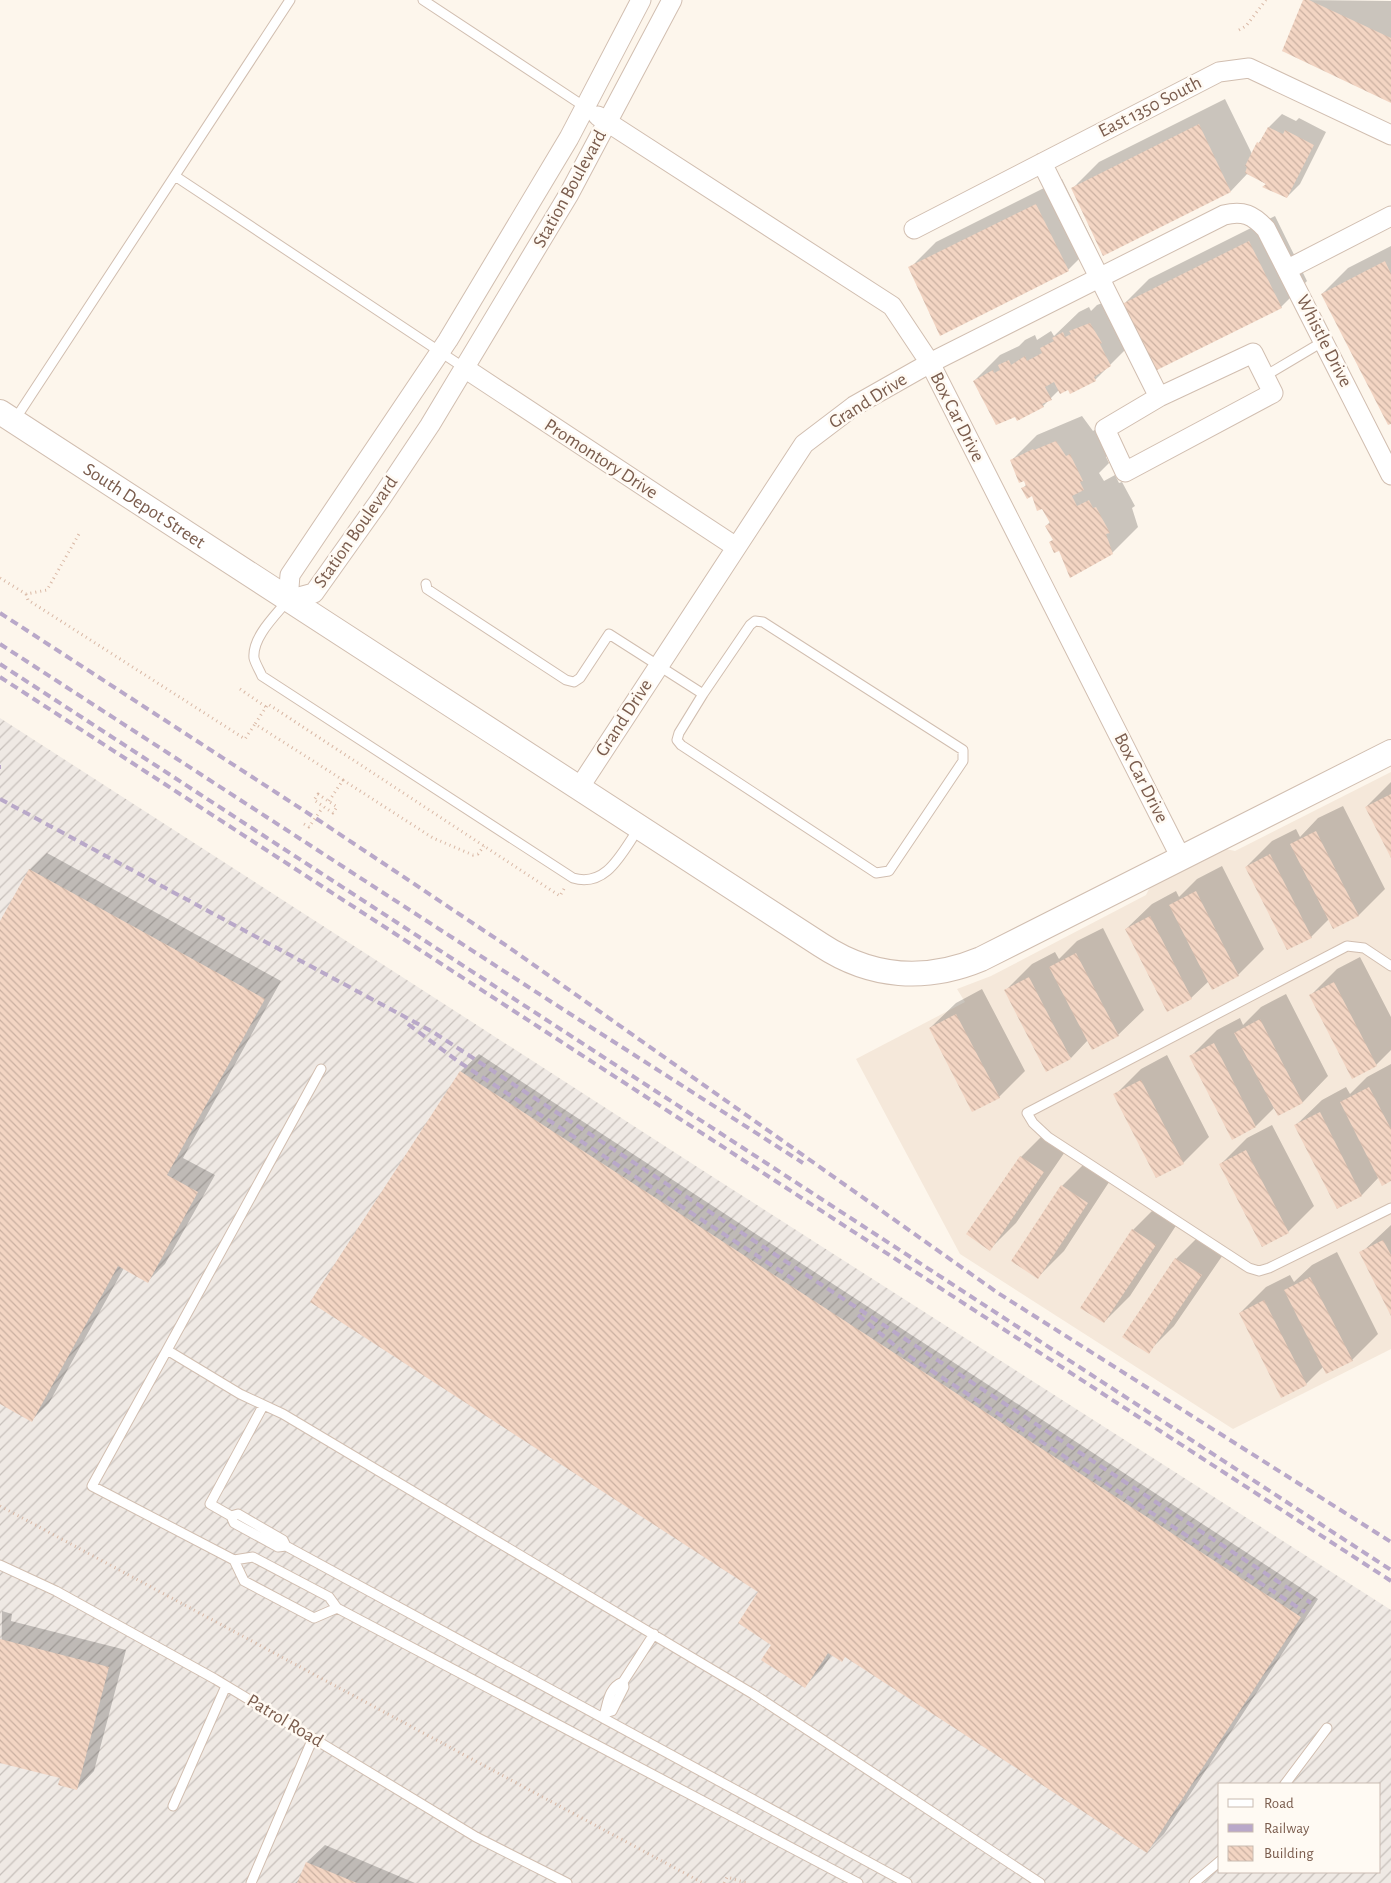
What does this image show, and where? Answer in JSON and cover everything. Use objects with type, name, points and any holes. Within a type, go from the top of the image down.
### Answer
[{"type":"street","name":"Station Boulevard","points":[[641,0],[569,138],[440,353],[290,575],[288,600],[314,593],[380,500],[466,369],[569,194],[672,0]]},
{"type":"street","name":"East 1350 South","points":[[914,229],[1219,72],[1249,68],[1391,136]]},
{"type":"street","name":"Box Car Drive","points":[[585,107],[892,306],[930,363],[1181,858]]},
{"type":"street","points":[[1042,163],[1159,397]]},
{"type":"street","name":"Grand Drive","points":[[578,788],[804,444],[854,406],[930,363],[1224,214],[1237,211],[1249,214]]},
{"type":"street","name":"Whistle Drive","points":[[1249,214],[1266,229],[1288,269],[1324,340],[1387,455],[1391,474]]},
{"type":"street","points":[[1288,269],[1390,217]]},
{"type":"street","points":[[1253,353],[1273,393],[1125,472],[1105,429],[1159,397],[1253,353]]},
{"type":"street","name":"Promontory Drive","points":[[466,369],[736,547]]},
{"type":"street","name":"South Depot Street","points":[[7,417],[835,954],[869,969],[909,975],[940,972],[981,959],[1391,752]]},
{"type":"lane","points":[[7,417],[175,176],[290,0]]},
{"type":"lane","points":[[423,0],[585,107]]},
{"type":"lane","points":[[175,176],[466,369]]},
{"type":"lane","points":[[1265,376],[1324,340]]},
{"type":"lane","points":[[426,584],[427,589],[566,680],[574,682],[580,678],[609,634],[703,694]]},
{"type":"lane","points":[[288,600],[264,630],[257,644],[254,658],[262,676],[569,876],[579,880],[591,880],[607,873],[640,827]]},
{"type":"lane","points":[[755,621],[763,622],[963,750],[963,761],[889,872],[876,873],[681,745],[677,740],[679,733],[703,694],[750,625],[755,621]]},
{"type":"lane","points":[[1391,966],[1364,948],[1354,945],[1347,946],[1027,1113],[1039,1130],[1048,1137],[1249,1268],[1259,1270],[1270,1268],[1391,1208]]},
{"type":"lane","points":[[322,1069],[92,1486],[234,1560],[253,1557],[329,1597],[337,1608],[858,1883]]},
{"type":"lane","points":[[167,1350],[263,1406],[283,1414],[753,1694],[1040,1883]]},
{"type":"lane","points":[[263,1406],[210,1504],[232,1516],[238,1514],[283,1540],[286,1546],[604,1716],[906,1883]]},
{"type":"lane","points":[[234,1560],[244,1581],[314,1618],[337,1608]]},
{"type":"lane","name":"Patrol Road","points":[[0,1564],[56,1591],[226,1686],[476,1837],[567,1883]]},
{"type":"lane","points":[[604,1716],[612,1711],[624,1687],[623,1682],[654,1634]]},
{"type":"lane","points":[[173,1806],[226,1686]]},
{"type":"lane","points":[[1286,1783],[1327,1728]]},
{"type":"lane","points":[[251,1883],[313,1738]]},
{"type":"lane","points":[[1194,1883],[1218,1862]]},
{"type":"path","points":[[1239,30],[1246,26],[1266,0]]},
{"type":"path","points":[[26,594],[47,590],[79,534]]},
{"type":"path","points":[[0,578],[26,594],[28,600],[245,739],[268,704],[316,734],[344,756],[394,786],[560,896],[569,876]]},
{"type":"path","points":[[240,689],[266,707]]},
{"type":"path","points":[[255,724],[440,841],[473,855],[478,854],[484,846]]},
{"type":"path","points":[[329,801],[343,780]]},
{"type":"path","points":[[318,794],[337,807],[333,813],[323,806],[314,800],[318,794]]},
{"type":"path","points":[[304,824],[309,827],[323,806]]},
{"type":"path","points":[[0,1506],[703,1883]]},
{"type":"path","points":[[724,1883],[726,1876],[746,1883]]},
{"type":"shaded area","points":[[0,718],[702,1170],[1391,1610],[1391,1883],[0,1883]]},
{"type":"shaded area","points":[[1391,772],[1391,1349],[1233,1429],[960,1254],[856,1059],[965,1002],[957,989],[991,976],[1146,895],[1150,887],[1226,849],[1235,851]]},
{"type":"building","points":[[1303,0],[1309,0],[1391,38],[1391,103],[1282,51]]},
{"type":"building","points":[[1199,124],[1231,192],[1103,256],[1071,188]]},
{"type":"building","points":[[1268,127],[1283,134],[1285,130],[1314,145],[1287,198],[1262,187],[1266,184],[1245,173],[1247,167],[1245,166],[1257,142],[1259,143]]},
{"type":"building","points":[[1036,204],[1069,271],[940,336],[908,267]]},
{"type":"building","points":[[1249,241],[1282,308],[1153,372],[1122,304]]},
{"type":"building","points":[[1385,261],[1391,274],[1391,424],[1388,425],[1321,294]]},
{"type":"building","points":[[1090,323],[1102,343],[1100,344],[1111,366],[1094,377],[1096,381],[1070,394],[1068,390],[1060,394],[1054,382],[1045,387],[1052,400],[1042,404],[1044,407],[1017,421],[1015,417],[996,425],[973,381],[993,370],[994,373],[1000,370],[998,365],[1009,360],[1011,365],[1025,356],[1027,361],[1042,353],[1040,348],[1054,341],[1052,338],[1063,332],[1065,337],[1071,334],[1069,331]]},
{"type":"building","points":[[1056,441],[1066,456],[1070,454],[1083,481],[1080,482],[1084,490],[1072,496],[1077,506],[1089,500],[1093,508],[1096,507],[1110,533],[1106,534],[1113,554],[1070,578],[1059,551],[1054,553],[1049,542],[1053,540],[1045,526],[1050,523],[1042,509],[1037,511],[1032,496],[1027,499],[1021,488],[1026,486],[1024,481],[1019,483],[1010,460]]},
{"type":"building","points":[[1391,794],[1391,858],[1365,807]]},
{"type":"building","points":[[1316,831],[1359,916],[1333,929],[1290,844]]},
{"type":"building","points":[[1270,854],[1312,938],[1287,950],[1245,867]]},
{"type":"building","points":[[29,869],[265,999],[167,1175],[198,1192],[148,1283],[118,1266],[32,1422],[0,1404],[0,921]]},
{"type":"building","points":[[1196,891],[1239,976],[1212,990],[1169,905]]},
{"type":"building","points":[[1150,916],[1192,999],[1167,1012],[1125,929]]},
{"type":"building","points":[[1076,953],[1119,1036],[1092,1050],[1049,967]]},
{"type":"building","points":[[1029,977],[1071,1059],[1046,1072],[1004,990]]},
{"type":"building","points":[[1334,982],[1377,1066],[1352,1079],[1309,995]]},
{"type":"building","points":[[956,1014],[1000,1098],[972,1112],[929,1028]]},
{"type":"building","points":[[1260,1019],[1303,1103],[1278,1116],[1234,1033]]},
{"type":"building","points":[[1214,1043],[1256,1127],[1232,1140],[1189,1056]]},
{"type":"building","points":[[460,1071],[1301,1617],[1147,1853],[845,1657],[842,1662],[828,1653],[805,1688],[761,1660],[771,1645],[738,1623],[758,1592],[310,1302]]},
{"type":"building","points":[[1141,1080],[1184,1164],[1156,1178],[1113,1094]]},
{"type":"building","points":[[1369,1087],[1391,1129],[1391,1181],[1382,1186],[1340,1102]]},
{"type":"building","points":[[1320,1112],[1362,1196],[1337,1209],[1294,1125]]},
{"type":"building","points":[[1246,1150],[1289,1233],[1262,1247],[1219,1164]]},
{"type":"building","points":[[1020,1156],[1044,1172],[990,1251],[966,1234]]},
{"type":"building","points":[[1061,1185],[1088,1203],[1038,1279],[1011,1261]]},
{"type":"building","points":[[1132,1229],[1156,1245],[1104,1323],[1080,1308]]},
{"type":"building","points":[[1383,1240],[1391,1255],[1391,1316],[1359,1252]]},
{"type":"building","points":[[1175,1258],[1202,1275],[1149,1354],[1122,1337]]},
{"type":"building","points":[[1310,1277],[1353,1361],[1326,1374],[1284,1290]]},
{"type":"building","points":[[1264,1300],[1307,1385],[1281,1398],[1239,1313]]},
{"type":"building","points":[[0,1639],[109,1667],[77,1790],[58,1785],[60,1778],[0,1763]]},
{"type":"building","points":[[306,1862],[357,1883],[297,1883]]},
{"type":"railway","points":[[0,613],[323,823],[507,946],[998,1293],[1391,1542]]},
{"type":"railway","points":[[0,644],[803,1163]]},
{"type":"railway","points":[[0,664],[1391,1570]]},
{"type":"railway","points":[[0,677],[1391,1581]]},
{"type":"railway","points":[[0,799],[433,1032],[1311,1603]]},
{"type":"railway","points":[[408,1024],[459,1062],[796,1281]]},
{"type":"railway","points":[[858,1315],[904,1353],[1305,1612]]}]
